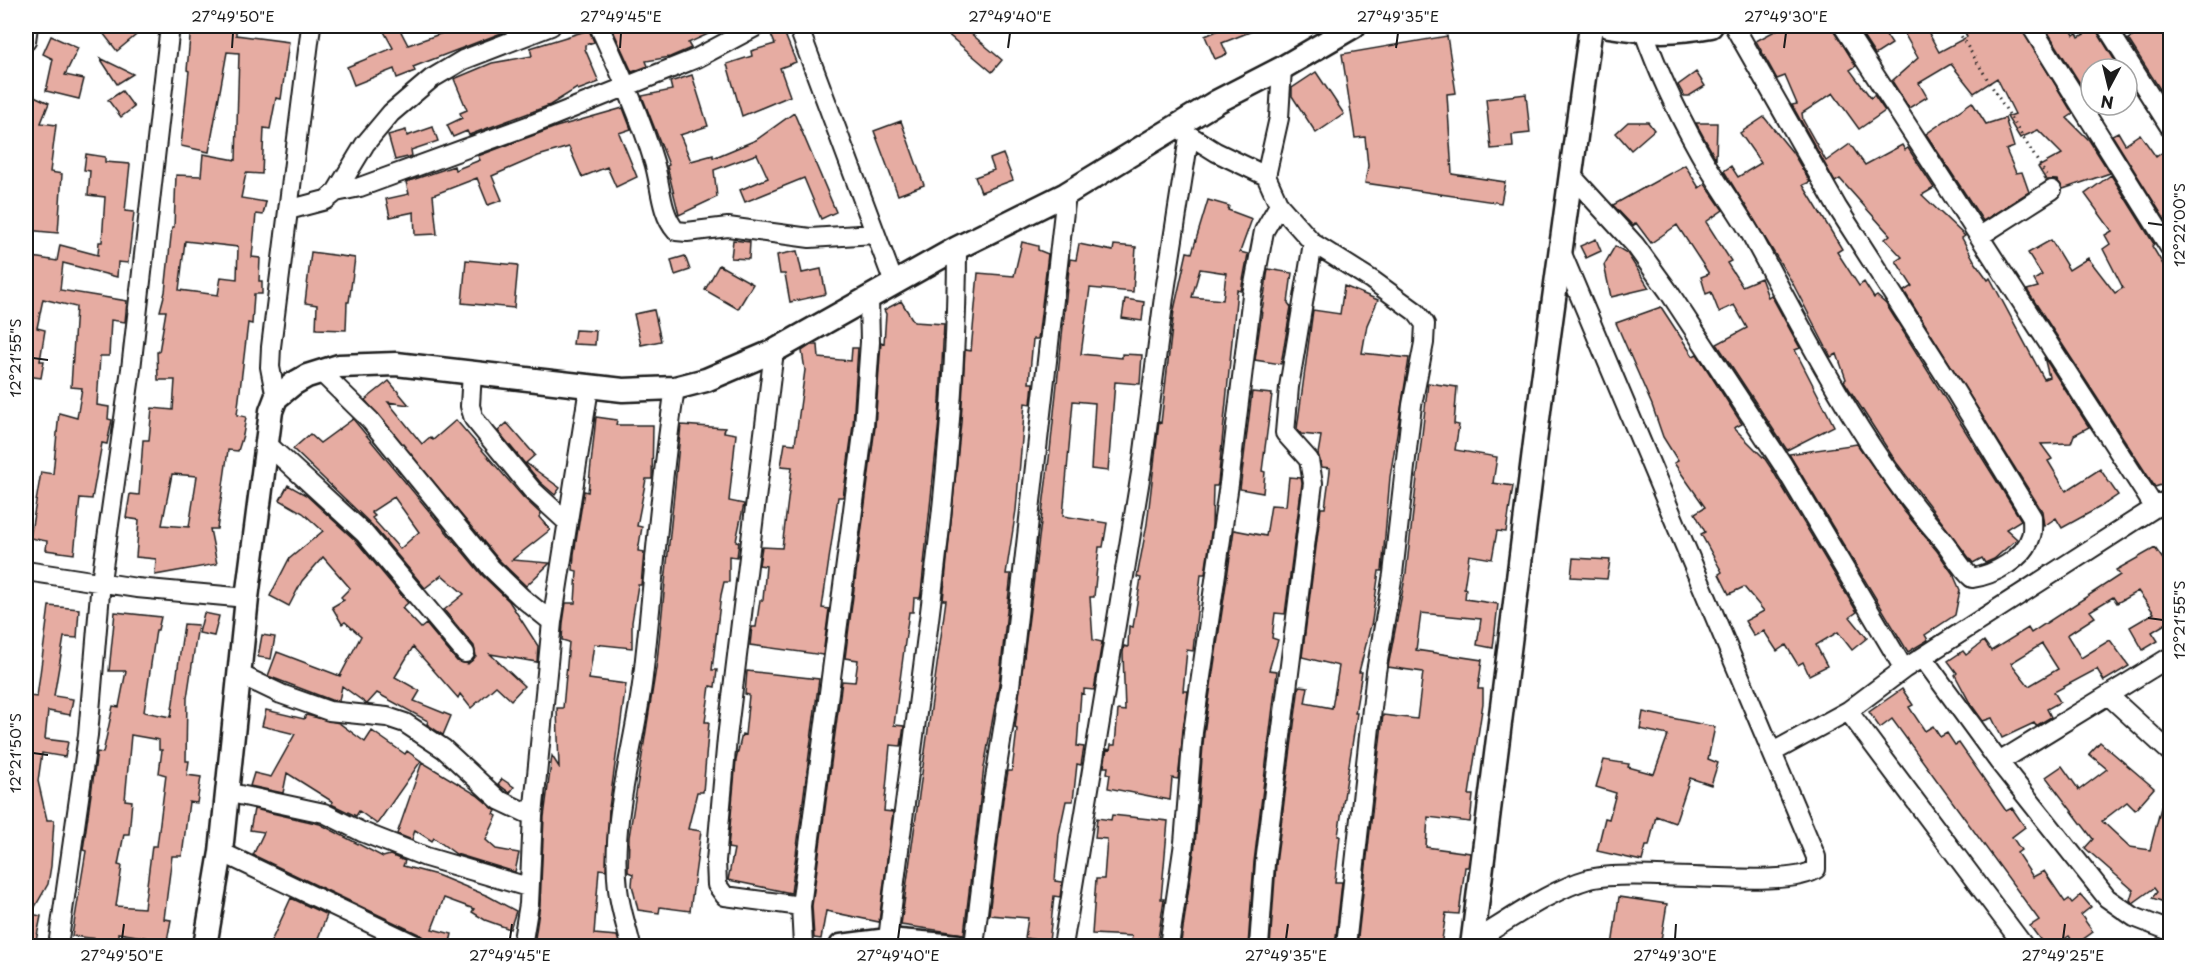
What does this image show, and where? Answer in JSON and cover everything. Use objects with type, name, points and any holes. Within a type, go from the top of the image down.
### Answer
[{"type":"street","points":[[26,41],[28,26]]},
{"type":"street","points":[[58,946],[88,735],[101,581],[131,369],[170,26]]},
{"type":"street","points":[[276,398],[270,367],[271,347],[311,26]]},
{"type":"street","points":[[288,210],[326,200],[336,192],[365,144],[391,113],[431,79],[463,60],[551,26]]},
{"type":"street","points":[[598,26],[627,87],[654,163],[668,222],[676,231],[687,232],[728,226],[810,238],[875,234]]},
{"type":"street","points":[[336,192],[382,179],[627,87],[697,58],[757,26]]},
{"type":"street","points":[[798,26],[894,283]]},
{"type":"street","points":[[205,946],[221,852],[271,411],[276,398],[293,384],[320,371],[339,366],[396,364],[589,388],[645,390],[675,388],[706,380],[774,351],[957,248],[1066,194],[1182,131],[1354,26]]},
{"type":"street","points":[[1472,944],[1560,249],[1591,26]]},
{"type":"street","points":[[1609,26],[1644,32],[1682,31],[1711,26]]},
{"type":"street","points":[[1644,32],[1656,69],[1697,148],[1750,234],[1816,357],[1857,425],[1918,512],[1947,546],[1962,570],[1972,578],[1989,576],[2006,567],[2031,537],[2032,517],[1955,391],[1837,207],[1734,26]]},
{"type":"street","points":[[1773,752],[1848,711],[1904,669],[2163,503],[1980,236],[1843,26]]},
{"type":"street","points":[[2031,26],[2170,248]]},
{"type":"street","points":[[2106,26],[2170,127]]},
{"type":"street","points":[[1282,68],[1279,118],[1266,176],[1278,205],[1313,243],[1416,312],[1425,324],[1424,343],[1412,405],[1393,574],[1376,672],[1346,946]]},
{"type":"street","points":[[1182,131],[1266,176]]},
{"type":"street","points":[[1063,946],[1142,467],[1182,131]]},
{"type":"street","points":[[1570,174],[1635,245],[1669,292],[1783,465],[1904,669]]},
{"type":"street","points":[[1980,236],[2052,190]]},
{"type":"street","points":[[974,946],[992,797],[1010,686],[1066,194]]},
{"type":"street","points":[[1169,946],[1184,843],[1193,732],[1229,484],[1252,295],[1264,231],[1278,205]]},
{"type":"street","points":[[1258,946],[1268,841],[1313,483],[1309,460],[1285,433],[1289,387],[1313,243]]},
{"type":"street","points":[[888,940],[911,743],[936,574],[957,333],[957,248]]},
{"type":"street","points":[[1472,944],[1568,886],[1590,879],[1630,874],[1769,878],[1808,875],[1816,869],[1815,857],[1773,752],[1560,249]]},
{"type":"street","points":[[802,946],[801,906],[864,426],[869,353],[869,299]]},
{"type":"street","points":[[774,351],[733,691],[716,861],[717,885],[725,896],[801,906]]},
{"type":"street","points":[[320,371],[370,420],[491,568],[520,597],[552,622]]},
{"type":"street","points":[[472,372],[470,406],[474,419],[532,490],[567,522]]},
{"type":"street","points":[[522,946],[529,904],[533,816],[552,622],[589,388]]},
{"type":"street","points":[[631,946],[618,889],[617,846],[641,698],[664,461],[675,388]]},
{"type":"street","points":[[266,444],[364,533],[465,653]]},
{"type":"street","points":[[26,571],[136,588],[248,598]]},
{"type":"street","points":[[1999,762],[2170,657]]},
{"type":"street","points":[[1923,658],[1999,762],[2107,898],[2134,917],[2170,932]]},
{"type":"street","points":[[241,675],[281,694],[329,711],[387,717],[405,723],[444,749],[500,800],[533,816]]},
{"type":"street","points":[[2109,696],[2170,752]]},
{"type":"street","points":[[1848,711],[2024,946]]},
{"type":"street","points":[[226,792],[324,813],[362,832],[426,857],[528,887]]},
{"type":"street","points":[[221,852],[418,946]]},
{"type":"street","points":[[841,946],[888,940],[957,946]]},
{"type":"path","points":[[1955,26],[1999,94],[2052,190]]},
{"type":"building","points":[[113,26],[147,26],[117,51],[103,33]]},
{"type":"building","points":[[191,26],[236,26],[236,35],[289,42],[281,99],[276,98],[270,129],[264,128],[262,174],[246,173],[241,198],[266,202],[263,215],[256,214],[252,257],[260,258],[259,281],[262,281],[262,294],[254,294],[252,324],[248,323],[237,415],[246,417],[243,435],[238,451],[228,450],[217,529],[210,529],[217,564],[155,575],[156,559],[136,557],[139,520],[126,518],[130,494],[139,495],[143,440],[149,440],[152,408],[173,410],[175,380],[158,380],[157,352],[159,352],[166,311],[160,311],[165,292],[172,227],[174,227],[176,175],[201,176],[203,154],[236,160],[239,53],[227,52],[209,152],[181,146],[189,71],[187,70]],"holes":[[[185,241],[238,247],[237,279],[221,277],[218,295],[179,290]],[[172,474],[197,476],[189,527],[162,525]]]},
{"type":"building","points":[[381,26],[398,26],[408,45],[463,26],[517,27],[413,67],[415,71],[397,78],[394,69],[354,85],[347,67],[393,48]]},
{"type":"building","points":[[611,26],[671,26],[673,32],[688,26],[726,26],[688,43],[691,48],[670,57],[646,61],[648,66],[632,72]]},
{"type":"building","points":[[938,26],[962,26],[1002,60],[992,72]]},
{"type":"building","points":[[1229,26],[1265,26],[1222,43],[1227,54],[1215,59],[1205,36]]},
{"type":"building","points":[[1784,26],[1832,26],[1856,66],[1850,70],[1871,98],[1874,95],[1885,111],[1859,129],[1833,93],[1802,113],[1803,120],[1826,161],[1850,144],[1865,165],[1902,145],[1905,150],[1908,148],[1934,188],[1922,195],[1965,236],[1962,238],[1975,262],[1988,280],[1990,278],[2044,379],[2049,377],[2044,357],[2089,427],[2074,435],[2071,443],[2041,444],[2052,459],[2048,461],[2066,491],[2100,469],[2118,495],[2062,528],[2056,518],[2044,526],[2042,511],[1904,291],[1912,286],[1896,261],[1902,257],[1885,239],[1890,235],[1840,179],[1835,182],[1792,105],[1797,104],[1785,76],[1777,79],[1756,41]]},
{"type":"building","points":[[1856,26],[1880,26],[1892,44],[1875,55]]},
{"type":"building","points":[[1900,26],[1925,26],[1939,52],[1967,37],[1962,26],[2020,26],[2073,114],[2067,118],[2089,140],[2110,173],[2063,189],[2057,180],[2046,180],[2038,167],[2062,154],[2038,130],[2020,138],[2007,117],[2015,114],[1997,78],[1974,93],[1951,64],[1919,83],[1927,97],[1909,108],[1892,81],[1918,58]]},
{"type":"building","points":[[2044,26],[2069,26],[2074,35],[2077,33],[2079,37],[2095,28],[2113,57],[2079,57],[2079,82]]},
{"type":"building","points":[[2135,26],[2170,26],[2170,105],[2128,39],[2140,32]]},
{"type":"building","points":[[782,27],[796,62],[780,68],[790,96],[742,116],[727,64],[752,56],[751,51],[775,44],[770,32]]},
{"type":"building","points":[[589,30],[594,42],[585,45],[585,49],[599,82],[578,90],[577,88],[550,105],[529,113],[469,135],[467,131],[453,137],[447,125],[462,118],[460,113],[467,110],[454,79],[492,63],[532,56],[530,48]]},
{"type":"building","points":[[51,36],[78,48],[65,75],[84,79],[79,99],[46,91],[53,59],[43,54]]},
{"type":"building","points":[[1447,36],[1456,93],[1447,94],[1452,174],[1505,182],[1501,203],[1365,183],[1368,166],[1365,137],[1355,138],[1342,54]]},
{"type":"building","points":[[100,58],[133,74],[117,84]]},
{"type":"building","points":[[1316,72],[1344,114],[1316,133],[1292,96],[1292,88]]},
{"type":"building","points":[[1696,72],[1705,86],[1689,96],[1684,96],[1678,85]]},
{"type":"building","points":[[692,75],[708,126],[680,135],[691,161],[713,155],[713,158],[756,140],[794,113],[836,212],[821,219],[804,178],[745,202],[740,190],[768,178],[757,154],[714,170],[717,197],[679,215],[667,166],[669,165],[642,96],[672,90],[670,82]]},
{"type":"building","points":[[122,91],[134,107],[121,117],[108,100]]},
{"type":"building","points":[[30,94],[49,103],[41,123],[56,125],[50,172],[62,174],[58,233],[26,230],[29,190],[26,190],[26,134]]},
{"type":"building","points":[[1526,94],[1530,133],[1512,135],[1513,147],[1491,149],[1486,99]]},
{"type":"building","points":[[1972,102],[1986,124],[2005,118],[2014,147],[2006,150],[2016,173],[2022,172],[2029,192],[1983,221],[1926,134]]},
{"type":"building","points":[[623,108],[631,129],[619,133],[637,177],[616,187],[607,167],[582,177],[569,147],[538,156],[492,176],[502,200],[488,205],[477,178],[433,195],[437,234],[415,235],[414,212],[390,217],[386,199],[409,194],[406,182],[454,166],[455,170],[480,160],[478,156],[556,127]]},
{"type":"building","points":[[1764,117],[1793,153],[1810,182],[1803,185],[1842,249],[1837,252],[1859,286],[1864,282],[1874,298],[1877,296],[1886,304],[2021,520],[2006,529],[2017,539],[1994,559],[1985,563],[1982,558],[1973,563],[1896,462],[1844,381],[1846,379],[1837,354],[1831,357],[1792,282],[1724,171],[1731,166],[1738,177],[1761,163],[1740,133]]},
{"type":"building","points":[[901,121],[924,185],[898,195],[874,131]]},
{"type":"building","points":[[1628,122],[1648,122],[1654,130],[1631,150],[1616,133]]},
{"type":"building","points":[[1696,123],[1717,123],[1716,159],[1707,143]]},
{"type":"building","points":[[433,127],[438,141],[411,150],[412,156],[395,160],[388,135],[406,130],[407,136]]},
{"type":"building","points":[[2118,132],[2125,144],[2140,134],[2156,157],[2170,147],[2170,228],[2112,135]]},
{"type":"building","points":[[86,154],[105,157],[105,162],[130,164],[125,211],[134,212],[128,263],[118,262],[117,277],[63,263],[60,290],[127,301],[125,322],[111,320],[109,356],[100,356],[97,405],[109,407],[108,419],[112,420],[107,444],[102,443],[92,499],[80,498],[74,554],[46,550],[47,541],[30,538],[41,472],[53,474],[59,413],[77,418],[82,388],[71,387],[76,307],[43,299],[37,328],[45,330],[40,361],[44,361],[41,378],[27,376],[29,354],[26,354],[26,256],[57,261],[60,245],[98,255],[99,242],[102,242],[105,197],[88,195],[90,171],[84,170]]},
{"type":"building","points":[[1003,154],[1013,180],[981,192],[975,177],[994,170],[990,159]]},
{"type":"building","points":[[1685,165],[1699,188],[1705,184],[1723,210],[1706,222],[1731,261],[1727,263],[1742,286],[1761,278],[1768,297],[1771,295],[1800,348],[1795,350],[1834,426],[1787,450],[1717,344],[1747,328],[1734,305],[1719,312],[1711,292],[1706,294],[1701,277],[1709,274],[1677,225],[1651,243],[1636,223],[1633,226],[1613,205]]},
{"type":"building","points":[[2111,175],[2154,244],[2152,246],[2170,276],[2170,482],[2155,487],[2027,290],[2038,287],[2034,280],[2042,275],[2028,253],[2051,240],[2069,270],[2088,258],[2115,293],[2123,288],[2103,249],[2110,244],[2105,235],[2112,231],[2085,194]]},
{"type":"building","points":[[1208,200],[1229,206],[1228,210],[1252,219],[1240,252],[1248,254],[1241,291],[1237,290],[1218,483],[1217,486],[1213,486],[1212,526],[1205,574],[1201,574],[1193,651],[1187,650],[1183,691],[1188,691],[1178,779],[1172,778],[1170,800],[1108,788],[1110,774],[1107,773],[1108,767],[1104,767],[1107,749],[1110,750],[1111,745],[1115,745],[1118,710],[1125,711],[1124,646],[1128,647],[1129,626],[1133,627],[1141,578],[1137,577],[1147,524],[1159,422],[1161,423],[1174,310],[1187,252],[1192,253]],"holes":[[[1200,269],[1226,273],[1223,300],[1192,297]]]},
{"type":"building","points":[[1596,239],[1601,251],[1586,258],[1580,246]]},
{"type":"building","points":[[733,240],[750,242],[749,259],[731,258]]},
{"type":"building","points":[[1022,242],[1038,246],[1038,250],[1048,254],[1038,339],[1033,339],[1029,383],[1033,383],[1031,404],[1025,403],[1016,510],[1006,574],[1011,574],[999,684],[984,767],[964,934],[901,925],[946,600],[943,600],[961,422],[965,350],[971,351],[978,273],[1014,276]]},
{"type":"building","points":[[1079,244],[1113,251],[1114,245],[1136,247],[1133,292],[1090,288],[1081,354],[1122,358],[1122,354],[1142,355],[1140,384],[1115,382],[1108,471],[1091,469],[1095,403],[1073,401],[1063,516],[1107,523],[1103,547],[1099,547],[1094,597],[1090,597],[1093,640],[1102,642],[1094,690],[1084,689],[1084,694],[1081,693],[1077,746],[1084,747],[1081,765],[1077,764],[1073,801],[1066,801],[1059,834],[1055,881],[1062,882],[1060,897],[1054,896],[1049,942],[1025,938],[1028,918],[989,915],[1003,799],[1008,771],[1012,771],[1017,729],[1015,728],[1050,451],[1070,259],[1076,260]]},
{"type":"building","points":[[1615,246],[1627,253],[1649,288],[1611,297],[1604,265]]},
{"type":"building","points":[[797,251],[802,273],[821,269],[826,294],[790,302],[785,274],[780,274],[777,255]]},
{"type":"building","points":[[311,252],[355,258],[349,302],[347,302],[346,330],[316,329],[317,305],[305,303]]},
{"type":"building","points":[[685,256],[690,270],[675,275],[671,260]]},
{"type":"building","points":[[466,260],[518,265],[514,308],[462,303]]},
{"type":"building","points":[[719,265],[753,284],[738,309],[705,290]]},
{"type":"building","points":[[1268,269],[1292,273],[1288,303],[1291,307],[1281,364],[1255,360]]},
{"type":"building","points":[[1344,286],[1378,300],[1367,325],[1362,353],[1409,358],[1390,477],[1382,571],[1379,571],[1372,621],[1359,672],[1362,672],[1355,713],[1357,713],[1338,836],[1340,836],[1335,882],[1342,882],[1335,946],[1270,946],[1276,864],[1299,686],[1308,687],[1305,703],[1332,708],[1339,666],[1302,657],[1321,508],[1325,508],[1330,468],[1322,467],[1318,454],[1321,436],[1301,434],[1297,429],[1313,310],[1340,314]]},
{"type":"building","points":[[1125,299],[1144,302],[1142,321],[1122,318]]},
{"type":"building","points":[[901,301],[914,322],[944,324],[939,421],[921,593],[920,598],[914,598],[913,612],[909,612],[894,725],[904,726],[901,746],[890,745],[884,811],[893,812],[879,922],[826,911],[821,939],[814,938],[812,906],[842,681],[855,682],[858,660],[845,658],[875,427],[881,342],[884,343],[886,314],[884,310]]},
{"type":"building","points":[[1661,307],[1693,356],[1697,354],[1742,424],[1734,428],[1765,459],[1773,471],[1857,612],[1850,617],[1867,638],[1852,650],[1838,632],[1816,645],[1827,666],[1809,675],[1803,662],[1798,665],[1786,645],[1777,651],[1764,631],[1754,636],[1745,621],[1764,611],[1744,587],[1729,594],[1719,574],[1722,572],[1701,534],[1705,532],[1695,513],[1705,507],[1674,463],[1678,461],[1663,437],[1652,405],[1616,323]]},
{"type":"building","points":[[654,310],[661,341],[641,345],[634,314]]},
{"type":"building","points":[[575,330],[596,331],[595,345],[573,344]]},
{"type":"building","points":[[811,345],[818,345],[819,358],[851,361],[852,348],[858,348],[853,425],[843,497],[838,497],[822,608],[829,609],[823,655],[750,645],[752,627],[756,627],[760,600],[763,600],[766,566],[759,565],[762,547],[782,548],[792,467],[781,466],[785,443],[795,444],[805,370],[802,351]]},
{"type":"building","points":[[389,381],[409,405],[388,402],[422,444],[430,437],[433,440],[456,420],[523,497],[541,514],[539,517],[550,530],[512,560],[550,563],[526,586],[499,560],[365,400]]},
{"type":"building","points":[[1428,383],[1457,387],[1454,424],[1459,425],[1455,450],[1497,457],[1493,483],[1513,486],[1506,532],[1497,531],[1492,559],[1469,555],[1464,588],[1466,589],[1465,599],[1498,604],[1493,648],[1477,645],[1481,619],[1421,613],[1416,650],[1482,660],[1478,689],[1483,689],[1483,703],[1469,795],[1473,795],[1470,822],[1428,817],[1426,847],[1470,853],[1468,867],[1465,867],[1459,914],[1446,913],[1441,946],[1357,946],[1383,715],[1417,719],[1423,672],[1388,667],[1406,573]]},
{"type":"building","points":[[1252,392],[1272,394],[1262,471],[1265,472],[1263,493],[1240,489]]},
{"type":"building","points":[[596,417],[617,420],[616,425],[653,425],[652,479],[646,479],[637,526],[642,527],[638,551],[644,552],[641,585],[638,585],[632,622],[632,648],[594,644],[589,679],[626,684],[609,808],[606,870],[599,869],[594,934],[617,936],[620,946],[542,946],[534,945],[540,905],[544,817],[552,756],[559,767],[557,708],[563,708],[569,642],[562,640],[563,623],[566,603],[575,603],[577,571],[573,570],[574,554],[584,491],[588,492]]},
{"type":"building","points":[[353,419],[482,575],[509,601],[538,646],[537,662],[490,654],[524,686],[511,700],[496,686],[471,708],[460,694],[458,698],[413,647],[395,677],[420,691],[414,701],[451,716],[443,735],[427,724],[428,721],[377,693],[367,704],[342,686],[339,701],[331,700],[268,676],[277,652],[340,676],[361,636],[345,622],[342,624],[332,607],[344,600],[341,597],[350,588],[323,557],[302,581],[289,606],[270,596],[289,559],[323,531],[303,513],[280,500],[288,485],[306,495],[356,541],[408,603],[402,608],[421,628],[426,624],[457,661],[468,664],[476,656],[474,646],[444,610],[464,594],[442,575],[425,588],[373,526],[293,449],[310,434],[320,443]],"holes":[[[394,497],[419,532],[400,549],[372,518],[375,516],[371,512]]]},
{"type":"building","points":[[507,423],[535,455],[526,463],[560,488],[555,495],[540,482],[498,431]]},
{"type":"building","points":[[681,425],[725,428],[724,432],[736,434],[729,501],[744,504],[736,541],[739,542],[737,557],[729,556],[729,582],[724,582],[721,595],[712,670],[717,670],[715,687],[710,686],[705,722],[709,722],[703,792],[697,792],[688,829],[701,831],[690,911],[660,907],[659,913],[638,910],[632,885],[633,874],[628,872],[629,837],[657,662]]},
{"type":"building","points":[[1857,444],[1904,511],[1937,551],[1953,574],[1960,590],[1955,615],[1925,635],[1928,640],[1908,652],[1789,454]]},
{"type":"building","points":[[1289,477],[1301,478],[1302,483],[1285,614],[1275,613],[1272,638],[1278,640],[1269,670],[1277,671],[1254,862],[1248,946],[1212,946],[1181,942],[1195,845],[1204,733],[1234,530],[1266,536],[1271,505],[1286,506]]},
{"type":"building","points":[[2155,548],[2170,569],[2170,621],[2152,632],[2158,641],[2143,650],[2130,627],[2154,613],[2138,591],[2117,603],[2113,597],[2090,611],[2095,617],[2067,635],[2081,658],[2110,640],[2129,666],[2104,681],[2097,669],[2054,692],[2060,702],[2047,709],[2051,717],[2036,726],[2034,723],[2002,738],[1992,718],[1983,721],[1970,703],[1955,675],[1957,673],[1948,661],[1963,651],[1966,655],[1984,641],[1991,651],[2028,628],[2031,633],[2120,575],[2116,570]],"holes":[[[2042,644],[2058,669],[2029,686],[2011,663]]]},
{"type":"building","points":[[1573,558],[1610,560],[1607,579],[1571,577]]},
{"type":"building","points":[[49,606],[79,609],[77,638],[64,637],[54,696],[73,699],[70,715],[48,711],[45,739],[68,742],[65,757],[42,753],[38,781],[47,820],[54,820],[51,866],[48,884],[31,914],[41,916],[35,946],[26,946],[26,719],[29,696],[37,697]]},
{"type":"building","points":[[115,612],[161,617],[158,630],[156,630],[144,712],[171,717],[184,624],[198,625],[187,698],[186,761],[189,761],[187,775],[201,777],[197,803],[189,802],[182,856],[172,856],[164,919],[171,920],[167,941],[118,933],[118,941],[72,936],[86,851],[83,850],[97,752],[103,753],[113,706],[119,707],[126,671],[109,671]],"holes":[[[131,735],[159,740],[159,750],[162,750],[159,773],[166,775],[157,846],[152,846],[144,908],[116,906],[122,866],[118,865],[124,834],[129,834],[132,801],[125,800]]]},
{"type":"building","points":[[204,613],[219,616],[214,636],[199,633]]},
{"type":"building","points":[[262,635],[275,637],[271,659],[258,657]]},
{"type":"building","points":[[747,671],[819,679],[791,893],[728,880],[734,849],[728,848],[736,760],[742,734],[745,735],[749,695],[745,694]]},
{"type":"building","points":[[1902,689],[1913,705],[1909,707],[1925,731],[1933,726],[1940,737],[1947,733],[1955,745],[1959,743],[2006,811],[2012,808],[2025,827],[2012,837],[2021,850],[2017,853],[2033,877],[2044,871],[2065,902],[2069,899],[2072,903],[2081,895],[2091,907],[2081,915],[2093,932],[2075,945],[2069,936],[2054,946],[2045,946],[2030,926],[2039,920],[1892,719],[1880,728],[1869,712]]},
{"type":"building","points":[[266,710],[304,719],[306,715],[339,723],[365,742],[372,731],[405,754],[407,751],[421,761],[377,824],[359,811],[356,816],[331,804],[333,802],[287,773],[283,793],[250,786],[254,773],[271,777],[295,734],[262,726]]},
{"type":"building","points":[[1643,712],[1715,727],[1708,759],[1718,763],[1711,785],[1690,778],[1675,823],[1656,816],[1649,846],[1646,846],[1642,861],[1597,851],[1605,818],[1609,819],[1616,793],[1596,787],[1604,760],[1629,764],[1628,767],[1654,774],[1668,735],[1640,729]]},
{"type":"building","points":[[2100,742],[2154,788],[2135,810],[2127,802],[2102,821],[2130,847],[2150,850],[2166,788],[2170,789],[2170,825],[2163,853],[2170,854],[2170,907],[2167,903],[2152,898],[2157,892],[2154,888],[2133,903],[2130,900],[2133,890],[2085,848],[2093,839],[2046,777],[2062,766],[2079,790],[2107,769],[2089,754]]},
{"type":"building","points":[[422,762],[477,795],[496,811],[494,814],[497,816],[486,840],[496,849],[519,853],[515,872],[456,854],[434,838],[432,841],[415,830],[412,840],[397,834]]},
{"type":"building","points":[[502,779],[514,787],[510,793],[498,784]]},
{"type":"building","points":[[254,809],[320,824],[383,857],[390,855],[405,861],[403,866],[437,875],[488,896],[516,911],[510,929],[485,920],[472,912],[474,909],[444,898],[432,929],[452,934],[449,946],[428,941],[423,936],[253,855],[264,832],[250,830]]},
{"type":"building","points":[[1112,815],[1168,821],[1161,899],[1164,899],[1157,946],[1130,946],[1132,936],[1092,934],[1096,879],[1104,879],[1107,839],[1095,838],[1097,818],[1111,820]]},
{"type":"building","points":[[1619,897],[1667,904],[1660,946],[1612,946]]},
{"type":"building","points":[[291,898],[327,915],[315,946],[269,946]]}]
